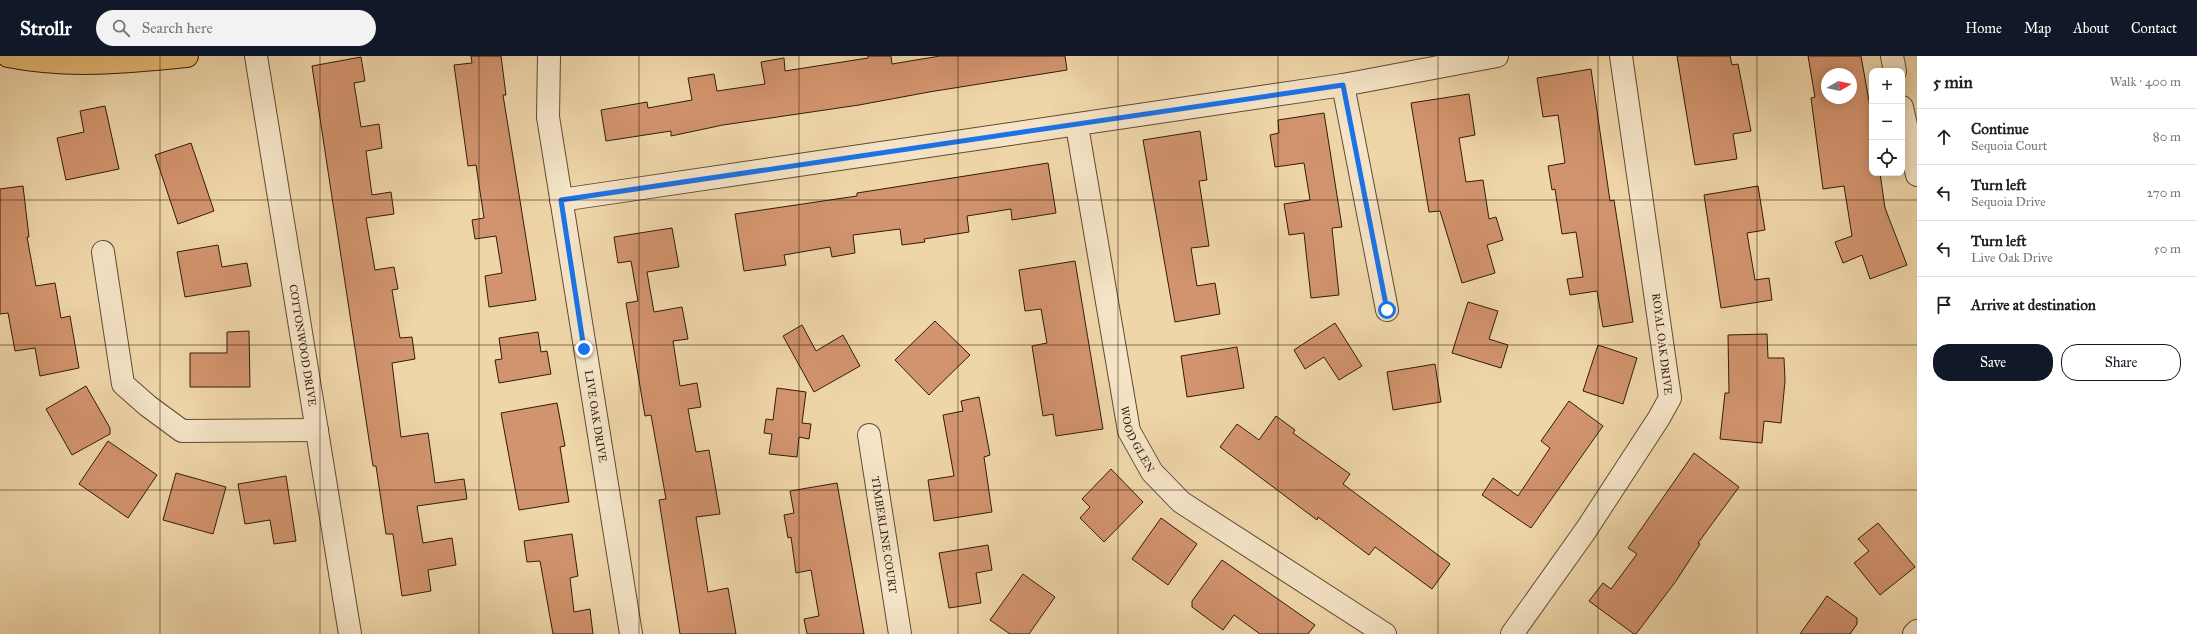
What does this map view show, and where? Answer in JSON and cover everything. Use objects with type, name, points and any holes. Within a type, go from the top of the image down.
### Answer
[{"type":"main road","points":[[8,56],[79,64],[122,63],[187,56]]},
{"type":"street","name":"COTTONWOOD DRIVE","points":[[256,56],[350,634]]},
{"type":"street","name":"LIVE OAK DRIVE","points":[[549,56],[548,117],[631,634]]},
{"type":"street","points":[[561,200],[1077,126],[1343,85],[1497,56]]},
{"type":"street","name":"ROYAL OAK DRIVE","points":[[1512,634],[1586,530],[1659,418],[1670,398],[1621,56]]},
{"type":"street","points":[[1892,56],[1894,68]]},
{"type":"street","points":[[1343,85],[1387,310]]},
{"type":"street","points":[[1905,121],[1917,175]]},
{"type":"street","name":"WOOD GLEN","points":[[1077,126],[1129,431],[1152,472],[1181,502],[1385,634]]},
{"type":"street","points":[[103,252],[124,384],[148,406],[182,431],[317,430]]},
{"type":"street","name":"TIMBERLINE COURT","points":[[869,435],[900,634]]},
{"type":"building","points":[[471,56],[501,56],[506,95],[503,95],[536,300],[489,307],[485,276],[502,273],[496,236],[475,239],[472,220],[484,218],[476,165],[468,166],[454,65],[472,63]]},
{"type":"building","points":[[868,56],[891,56],[892,64],[940,56],[1065,56],[1067,70],[929,92],[859,105],[723,125],[671,136],[671,131],[606,141],[601,110],[647,102],[648,108],[692,100],[688,78],[714,74],[717,91],[765,84],[761,62],[784,58],[785,71],[868,58]]},
{"type":"building","points":[[1677,56],[1730,56],[1732,65],[1738,64],[1751,131],[1733,134],[1737,159],[1695,165]]},
{"type":"building","points":[[1808,56],[1861,56],[1869,101],[1869,176],[1880,176],[1885,208],[1907,265],[1870,279],[1862,255],[1843,263],[1835,242],[1852,236],[1844,186],[1823,189],[1811,98],[1815,97]]},
{"type":"building","points":[[361,57],[365,81],[354,83],[361,127],[379,124],[382,148],[366,151],[372,195],[391,192],[394,214],[366,218],[375,270],[394,267],[398,289],[392,290],[400,338],[412,337],[415,359],[392,363],[401,437],[428,433],[435,483],[464,479],[467,499],[417,506],[423,543],[452,538],[456,565],[428,570],[431,591],[402,596],[393,534],[386,534],[376,466],[373,466],[312,66]]},
{"type":"building","points":[[1591,69],[1610,201],[1614,200],[1633,322],[1603,327],[1597,291],[1570,295],[1567,279],[1583,277],[1576,232],[1562,234],[1555,189],[1552,190],[1548,166],[1565,163],[1558,115],[1543,117],[1537,78]]},
{"type":"building","points":[[1469,94],[1475,135],[1459,138],[1466,182],[1483,180],[1489,219],[1496,217],[1503,240],[1487,245],[1495,273],[1462,283],[1440,211],[1429,212],[1411,103]]},
{"type":"building","points":[[105,106],[119,169],[66,180],[57,138],[84,132],[80,111]]},
{"type":"building","points":[[1324,113],[1342,227],[1332,228],[1339,295],[1311,298],[1304,233],[1289,235],[1284,204],[1310,200],[1304,163],[1275,167],[1270,135],[1279,133],[1278,120]]},
{"type":"building","points":[[1200,131],[1207,180],[1199,181],[1209,246],[1191,248],[1197,286],[1215,283],[1220,314],[1175,322],[1143,140]]},
{"type":"building","points":[[191,143],[214,211],[178,224],[155,155]]},
{"type":"building","points":[[1048,163],[1056,213],[1012,220],[1011,209],[967,216],[969,232],[924,239],[925,242],[902,245],[900,229],[853,235],[855,253],[832,257],[830,247],[784,255],[786,265],[744,271],[735,214],[857,196],[857,193]]},
{"type":"building","points":[[23,186],[29,237],[27,237],[36,286],[55,283],[61,318],[70,316],[79,368],[40,376],[35,348],[15,351],[8,313],[0,314],[0,189]]},
{"type":"building","points":[[1758,186],[1765,230],[1747,233],[1755,280],[1769,278],[1772,300],[1721,308],[1704,195]]},
{"type":"building","points":[[672,228],[679,267],[647,272],[654,312],[682,307],[688,339],[673,341],[680,386],[697,383],[701,407],[688,409],[696,452],[709,450],[720,514],[696,517],[708,592],[728,588],[736,634],[680,634],[659,500],[666,499],[651,415],[645,416],[626,303],[638,301],[631,261],[618,263],[614,237]]},
{"type":"building","points":[[218,245],[222,267],[247,263],[251,286],[185,297],[177,252]]},
{"type":"building","points":[[1075,261],[1103,429],[1056,436],[1053,414],[1043,416],[1032,346],[1047,343],[1041,309],[1025,311],[1019,270]]},
{"type":"building","points":[[1468,302],[1498,311],[1489,339],[1508,345],[1501,368],[1452,353]]},
{"type":"building","points":[[935,321],[970,355],[929,395],[895,360]]},
{"type":"building","points":[[1335,323],[1362,366],[1339,380],[1324,357],[1305,369],[1294,350]]},
{"type":"building","points":[[802,325],[816,351],[843,335],[860,366],[814,392],[783,336]]},
{"type":"building","points":[[249,331],[250,387],[190,387],[190,353],[227,353],[227,332]]},
{"type":"building","points":[[538,332],[541,352],[547,351],[551,374],[499,383],[495,360],[502,359],[499,338]]},
{"type":"building","points":[[1767,334],[1768,358],[1784,358],[1785,381],[1781,423],[1764,421],[1762,443],[1720,439],[1725,393],[1729,393],[1728,335]]},
{"type":"building","points":[[1598,345],[1637,358],[1623,404],[1583,391]]},
{"type":"building","points":[[1237,347],[1244,388],[1187,397],[1181,356]]},
{"type":"building","points":[[1435,364],[1441,402],[1393,410],[1387,372]]},
{"type":"building","points":[[86,386],[110,428],[110,434],[72,455],[46,409]]},
{"type":"building","points":[[777,388],[806,392],[802,423],[811,424],[809,439],[799,437],[797,457],[769,454],[772,434],[764,433],[766,419],[773,420]]},
{"type":"building","points":[[979,397],[990,455],[984,457],[992,512],[934,521],[928,480],[954,476],[943,415],[963,411],[961,401]]},
{"type":"building","points":[[1569,401],[1603,426],[1531,528],[1482,495],[1493,478],[1518,496],[1550,448],[1541,441]]},
{"type":"building","points":[[557,403],[565,446],[560,447],[569,502],[519,510],[501,413]]},
{"type":"building","points":[[1276,416],[1295,430],[1293,433],[1350,474],[1343,484],[1450,564],[1432,589],[1375,547],[1369,555],[1318,517],[1317,520],[1220,447],[1237,424],[1259,440]]},
{"type":"building","points":[[108,441],[157,475],[128,518],[79,484]]},
{"type":"building","points":[[1694,453],[1739,487],[1698,543],[1700,544],[1676,581],[1636,634],[1634,634],[1589,601],[1603,583],[1611,589],[1637,554],[1628,548]]},
{"type":"building","points":[[1111,469],[1143,502],[1104,542],[1080,518],[1090,507],[1082,499]]},
{"type":"building","points":[[176,473],[226,487],[213,534],[163,520]]},
{"type":"building","points":[[286,476],[296,541],[274,544],[270,520],[245,524],[238,484]]},
{"type":"building","points":[[837,483],[864,634],[807,634],[804,619],[819,616],[811,570],[796,573],[791,537],[788,538],[784,515],[794,513],[790,491]]},
{"type":"building","points":[[1161,518],[1197,544],[1168,585],[1132,559]]},
{"type":"building","points":[[1878,523],[1915,567],[1880,595],[1854,563],[1869,551],[1858,539]]},
{"type":"building","points":[[572,534],[578,576],[570,578],[574,612],[590,609],[593,634],[553,634],[540,561],[527,562],[524,541]]},
{"type":"building","points":[[988,545],[992,570],[976,573],[981,603],[949,608],[939,553]]},
{"type":"building","points":[[1222,560],[1315,625],[1308,634],[1260,634],[1234,615],[1223,630],[1192,607],[1192,601]]},
{"type":"building","points":[[1023,574],[1055,597],[1029,634],[1010,634],[990,620]]},
{"type":"building","points":[[1827,596],[1857,618],[1857,624],[1850,634],[1800,634]]},
{"type":"route","points":[[584,349],[561,200],[1077,126],[1343,85],[1387,310]]}]
